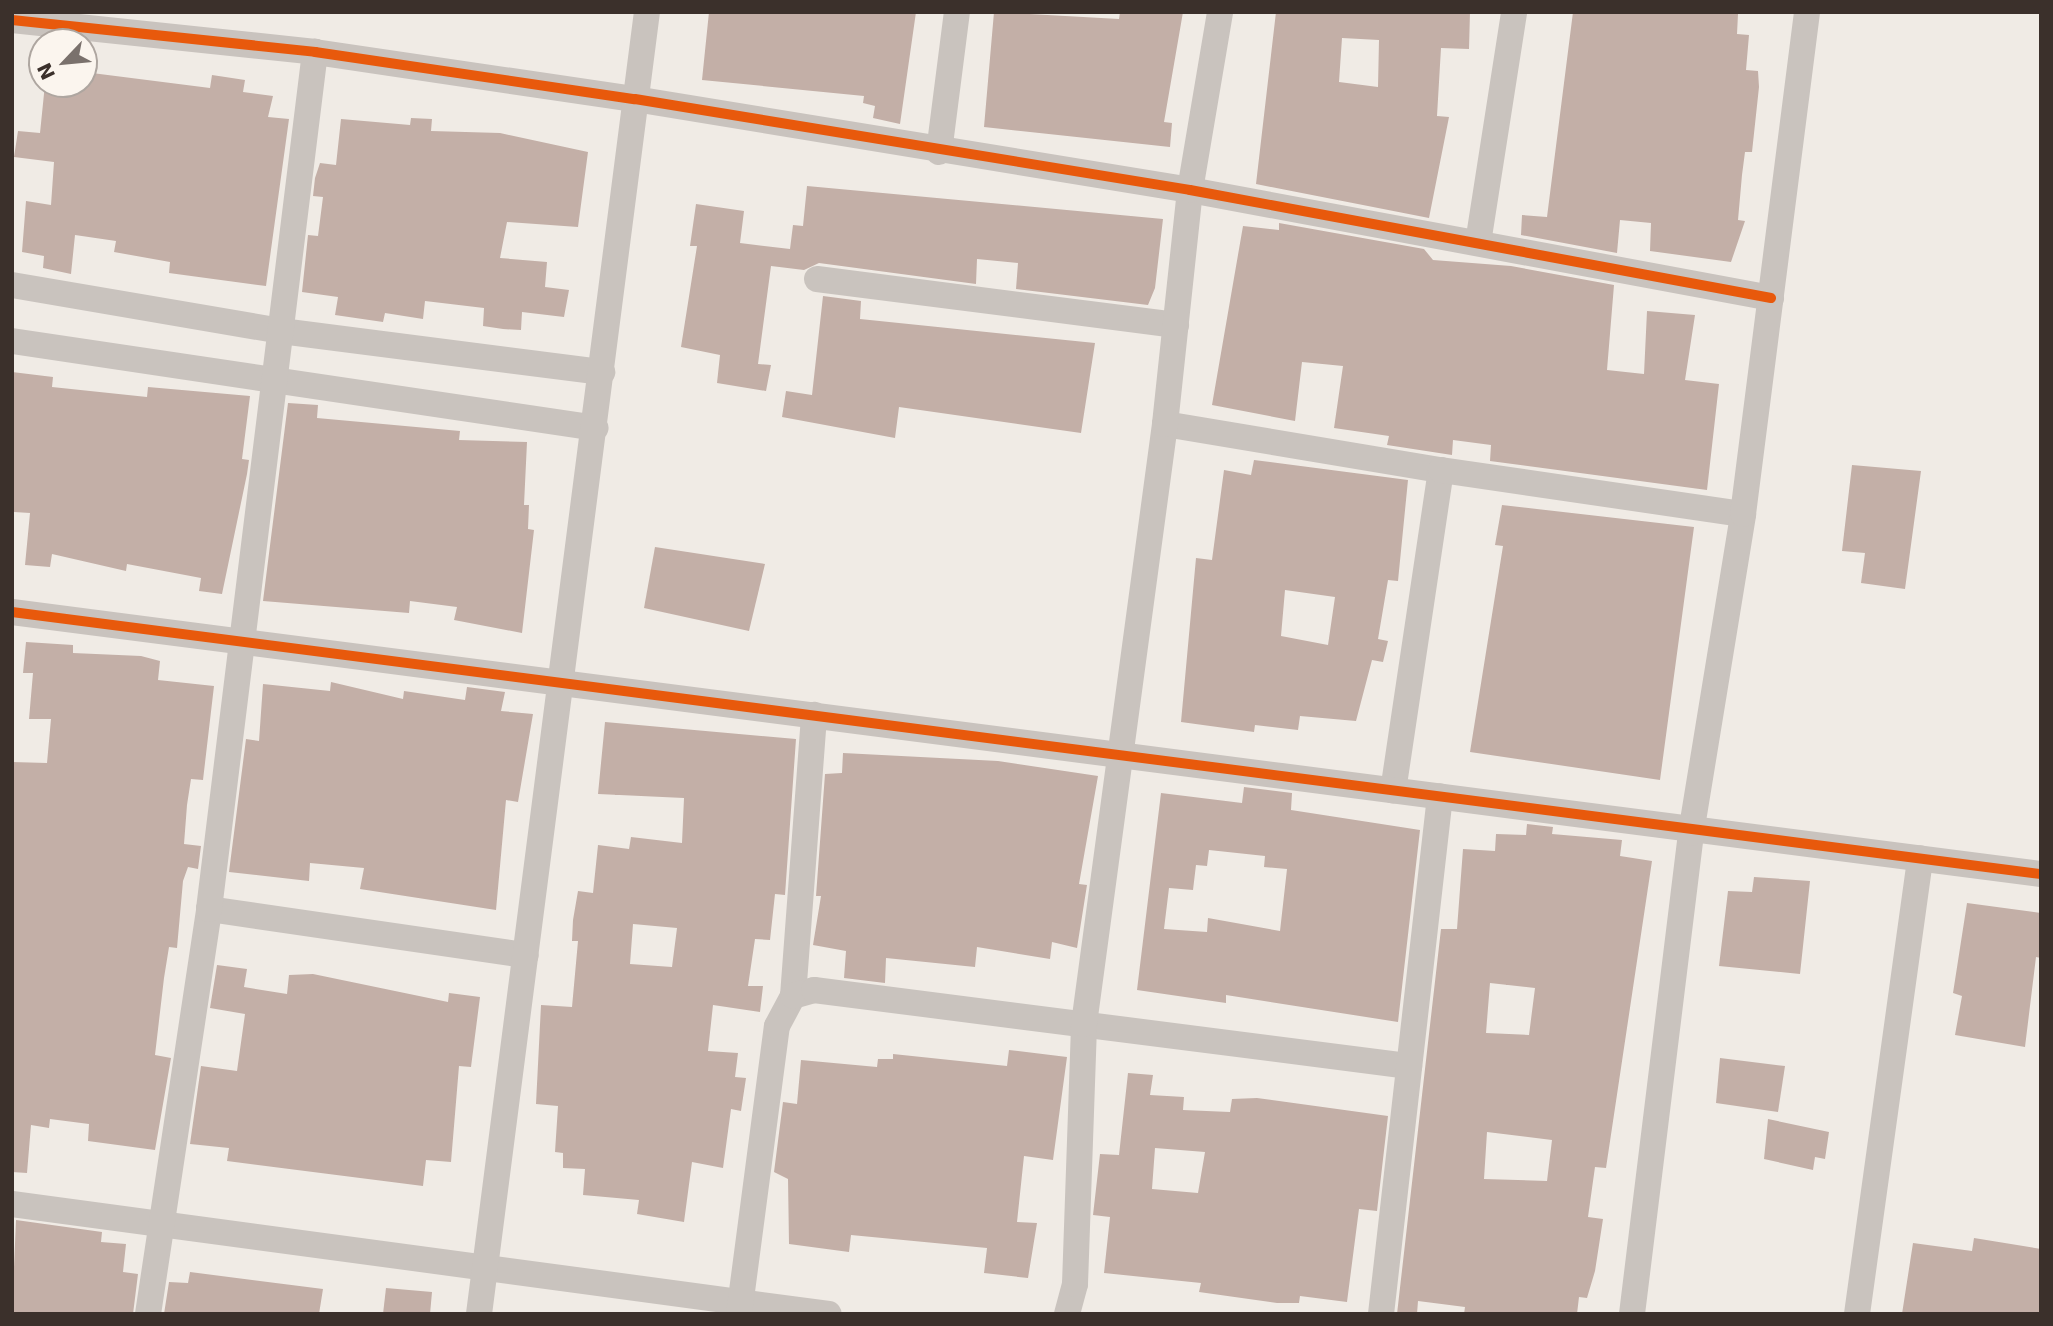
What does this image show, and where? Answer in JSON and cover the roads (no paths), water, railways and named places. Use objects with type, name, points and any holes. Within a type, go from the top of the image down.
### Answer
[{"type":"street","points":[[479,1314],[565,681],[647,12]]},
{"type":"street","points":[[939,152],[957,12]]},
{"type":"street","points":[[1067,1314],[1075,1283],[1084,1024],[1165,425],[1190,190],[1220,12]]},
{"type":"street","points":[[1478,243],[1514,12]]},
{"type":"street","points":[[1632,1314],[1691,833],[1743,514],[1807,12]]},
{"type":"street","points":[[13,27],[315,52],[635,99],[939,152],[1190,190],[1771,298]]},
{"type":"street","points":[[148,1314],[159,1223],[209,909],[315,52]]},
{"type":"street","points":[[817,279],[1176,325]]},
{"type":"street","points":[[12,285],[281,331],[601,372]]},
{"type":"street","points":[[12,341],[273,385],[596,428]]},
{"type":"street","points":[[1165,425],[1441,470],[1743,514]]},
{"type":"street","points":[[1393,790],[1441,470]]},
{"type":"street","points":[[13,616],[241,645],[565,681],[1119,756],[1440,796],[1691,833],[2041,874]]},
{"type":"street","points":[[740,1307],[777,1026],[793,996],[814,715]]},
{"type":"street","points":[[1381,1314],[1440,796]]},
{"type":"street","points":[[1857,1314],[1920,858]]},
{"type":"street","points":[[209,909],[526,955]]},
{"type":"street","points":[[793,996],[814,990],[1409,1066]]},
{"type":"street","points":[[12,1204],[740,1307],[829,1314]]}]
